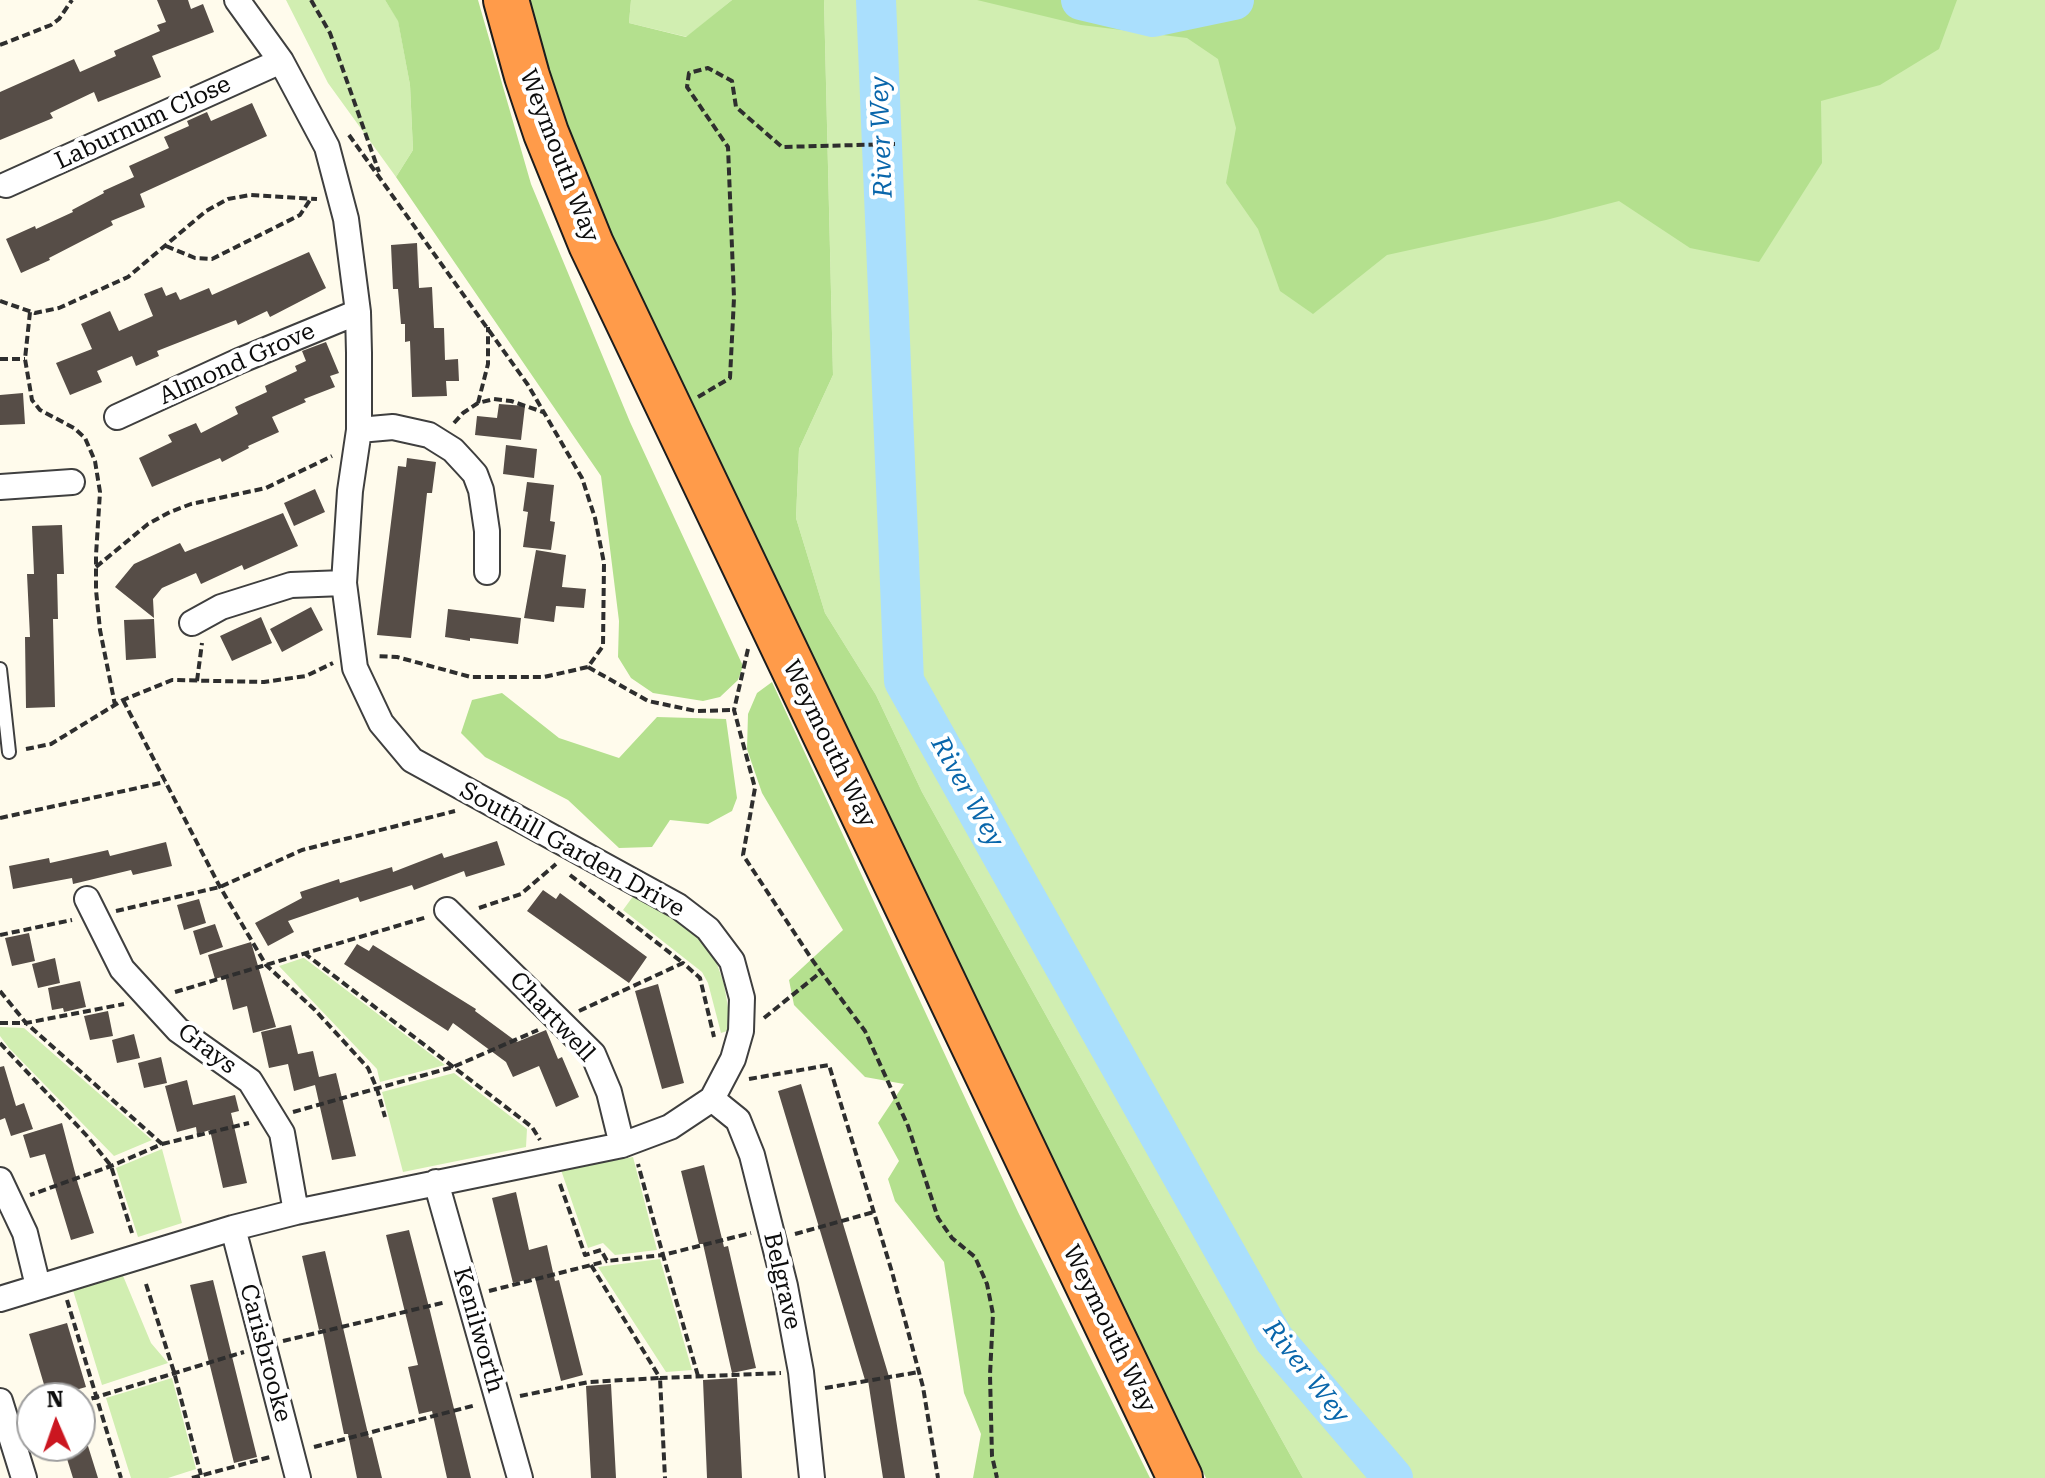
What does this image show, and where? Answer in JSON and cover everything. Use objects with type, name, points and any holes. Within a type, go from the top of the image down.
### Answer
[{"type":"highway","name":"Weymouth Way","points":[[506,0],[527,76],[570,194],[1180,1478]]},
{"type":"street","name":"Southill Garden Drive","points":[[0,1299],[233,1228],[296,1212],[627,1143],[719,1104],[741,1031],[742,998],[732,961],[708,929],[678,906],[412,760],[381,723],[355,668],[344,583],[359,430],[358,312],[346,219],[327,147],[281,61],[237,0]]},
{"type":"street","name":"Laburnum Close","points":[[6,185],[281,61]]},
{"type":"street","name":"Almond Grove","points":[[117,417],[239,361],[358,312]]},
{"type":"street","points":[[359,430],[393,427],[440,441],[466,464],[475,474],[481,490],[487,531],[487,572]]},
{"type":"street","points":[[0,487],[72,482]]},
{"type":"street","points":[[198,620],[221,607],[291,585],[344,583]]},
{"type":"street","name":"Grays","points":[[91,907],[122,969],[178,1030],[250,1081],[282,1133],[296,1212]]},
{"type":"street","name":"Chartwell","points":[[451,913],[593,1054],[627,1143]]},
{"type":"street","name":"Belgrave","points":[[719,1104],[738,1120],[752,1155],[772,1234],[802,1382],[812,1478]]},
{"type":"street","points":[[0,1180],[49,1283]]},
{"type":"street","name":"Kenilworth","points":[[436,1182],[520,1478]]},
{"type":"street","name":"Carisbrooke","points":[[233,1228],[298,1478]]},
{"type":"street","points":[[0,1401],[24,1478]]},
{"type":"lane","points":[[0,669],[9,752]]},
{"type":"path","points":[[0,45],[51,25],[72,0]]},
{"type":"path","points":[[311,0],[330,33],[381,179]]},
{"type":"path","points":[[672,413],[730,378],[731,365],[734,298],[728,147],[687,87],[689,73],[708,68],[732,81],[736,107],[782,147],[895,144]]},
{"type":"path","points":[[9,752],[51,744],[123,700],[172,680],[264,682],[306,676],[353,655],[397,657],[471,677],[544,677],[588,667],[603,646],[604,563],[595,518],[582,478],[528,385],[346,130]]},
{"type":"path","points":[[0,301],[35,313],[59,308],[128,277],[206,211],[228,199],[264,195],[310,200],[340,199]]},
{"type":"path","points":[[166,246],[195,258],[212,259],[300,215],[310,200]]},
{"type":"path","points":[[478,403],[488,364],[488,327]]},
{"type":"path","points":[[0,359],[25,359]]},
{"type":"path","points":[[440,441],[463,413],[478,403],[494,399],[511,401],[544,413]]},
{"type":"path","points":[[96,567],[148,524],[170,512],[191,504],[266,488],[332,456],[355,454]]},
{"type":"path","points":[[197,681],[198,620]]},
{"type":"path","points":[[749,643],[734,710],[755,788],[743,855],[821,972],[865,1031],[908,1126],[938,1218],[952,1238],[975,1257],[987,1284],[993,1314],[990,1375],[992,1456],[997,1478]]},
{"type":"path","points":[[588,667],[648,701],[696,711],[734,710]]},
{"type":"path","points":[[123,700],[220,887],[266,965],[315,1010],[368,1068],[385,1117]]},
{"type":"path","points":[[0,818],[165,782]]},
{"type":"path","points":[[0,935],[91,907],[220,887],[302,850],[419,820]]},
{"type":"path","points":[[0,1023],[26,1023],[150,999],[422,917],[451,913],[521,894],[556,864]]},
{"type":"path","points":[[569,874],[700,978],[717,1052],[733,1059]]},
{"type":"path","points":[[304,953],[532,1127],[542,1144]]},
{"type":"path","points":[[11,1202],[162,1144],[272,1118],[453,1067],[683,963]]},
{"type":"path","points":[[741,1031],[764,1018],[821,972]]},
{"type":"path","points":[[0,991],[26,1023],[162,1144]]},
{"type":"path","points":[[1,1046],[87,1136],[111,1166],[132,1233]]},
{"type":"path","points":[[719,1104],[750,1078],[829,1065],[919,1372],[938,1478]]},
{"type":"path","points":[[627,1143],[698,1376]]},
{"type":"path","points":[[560,1184],[585,1255],[601,1250],[607,1261]]},
{"type":"path","points":[[97,1397],[263,1346],[607,1261],[663,1255],[874,1212]]},
{"type":"path","points":[[591,1265],[660,1378],[665,1478]]},
{"type":"path","points":[[49,1283],[97,1397],[121,1478]]},
{"type":"path","points":[[146,1284],[174,1372],[201,1475]]},
{"type":"path","points":[[660,1378],[698,1376],[802,1382],[919,1372]]},
{"type":"path","points":[[192,1478],[291,1452]]},
{"type":"green space","points":[[286,0],[385,0],[398,20],[410,85],[413,150],[396,177],[328,83]]},
{"type":"green space","points":[[385,0],[478,0],[531,184],[630,422],[743,666],[738,680],[720,697],[703,701],[653,693],[631,678],[618,657],[619,621],[601,476],[396,177],[413,150],[410,85],[398,21]]},
{"type":"green space","points":[[526,0],[631,0],[629,23],[686,37],[732,0],[824,0],[833,375],[799,449],[796,518],[825,613],[876,695],[922,792],[1303,1478],[1206,1478],[807,659],[613,244],[549,83]]},
{"type":"green space","points":[[631,0],[732,0],[687,37],[629,23]]},
{"type":"green space","points":[[824,0],[2045,0],[2045,1478],[1303,1478],[922,792],[876,695],[825,613],[796,518],[799,449],[833,375]]},
{"type":"green space","points":[[977,0],[1957,0],[1939,49],[1880,85],[1821,101],[1822,163],[1759,262],[1690,248],[1619,201],[1387,255],[1313,314],[1280,291],[1258,229],[1226,183],[1236,128],[1218,59],[1187,38],[1081,25]]},
{"type":"green space","points":[[772,682],[1018,1212],[1150,1478],[973,1478],[981,1434],[964,1393],[944,1262],[895,1201],[888,1179],[899,1161],[878,1123],[904,1084],[865,1077],[794,1005],[789,980],[843,930],[762,793],[747,749],[748,714],[757,693]]},
{"type":"green space","points":[[502,693],[559,738],[619,758],[657,717],[726,719],[737,798],[732,811],[708,824],[670,820],[652,847],[619,848],[568,800],[485,757],[461,733],[472,700]]},
{"type":"green space","points":[[634,895],[685,924],[699,936],[716,961],[724,984],[730,1019],[727,1031],[721,1033],[708,983],[702,972],[623,910]]},
{"type":"green space","points":[[304,958],[445,1065],[380,1082],[377,1069],[279,966]]},
{"type":"green space","points":[[0,1027],[24,1028],[152,1140],[114,1156],[9,1048],[0,1036]]},
{"type":"green space","points":[[454,1073],[527,1129],[526,1147],[403,1172],[382,1092]]},
{"type":"green space","points":[[162,1149],[182,1223],[138,1237],[116,1168]]},
{"type":"green space","points":[[633,1157],[657,1250],[615,1255],[603,1243],[588,1248],[561,1170]]},
{"type":"green space","points":[[660,1259],[692,1370],[666,1372],[598,1267]]},
{"type":"green space","points":[[121,1271],[151,1343],[168,1363],[102,1385],[72,1287]]},
{"type":"green space","points":[[172,1378],[196,1469],[168,1478],[131,1478],[106,1398]]},
{"type":"building","points":[[157,0],[188,0],[191,9],[203,4],[214,32],[152,56],[161,77],[98,102],[94,92],[50,113],[53,118],[0,140],[0,92],[74,59],[80,72],[116,56],[114,51],[160,31],[157,25],[166,22]]},
{"type":"building","points":[[252,103],[267,136],[140,194],[145,207],[111,221],[113,225],[21,273],[6,239],[73,212],[103,191],[134,177],[129,166],[169,148],[164,137],[189,126],[187,121],[207,112],[211,121]]},
{"type":"building","points":[[417,243],[419,288],[432,287],[434,328],[444,328],[445,360],[458,359],[459,381],[446,381],[447,396],[412,397],[410,341],[405,342],[398,289],[393,289],[391,245]]},
{"type":"building","points":[[309,252],[326,288],[270,317],[267,311],[238,325],[236,320],[157,351],[159,356],[136,366],[132,356],[97,371],[102,382],[70,395],[56,363],[92,349],[81,324],[110,311],[119,331],[153,316],[144,294],[162,287],[166,296],[176,292],[180,300],[209,288],[212,295]]},
{"type":"building","points":[[326,342],[339,373],[330,376],[335,387],[304,399],[306,402],[272,417],[279,432],[222,462],[220,458],[152,487],[139,458],[172,442],[168,435],[196,423],[201,433],[238,414],[235,407],[267,392],[265,386],[297,371],[295,366],[306,361],[302,351]]},
{"type":"building","points":[[23,393],[25,424],[0,425],[0,395]]},
{"type":"building","points":[[499,404],[525,406],[521,440],[475,435],[477,416],[497,418]]},
{"type":"building","points":[[506,445],[537,449],[534,478],[503,474]]},
{"type":"building","points":[[407,458],[436,462],[432,493],[427,493],[411,638],[377,635],[398,466],[406,467]]},
{"type":"building","points":[[527,482],[554,485],[550,521],[555,522],[551,550],[523,547],[528,512],[523,511]]},
{"type":"building","points":[[315,489],[325,512],[294,526],[284,503]]},
{"type":"building","points":[[283,513],[298,546],[244,570],[242,565],[201,584],[196,573],[162,588],[153,599],[154,618],[115,587],[134,564],[180,543],[185,552]]},
{"type":"building","points":[[62,525],[64,574],[57,574],[58,619],[53,619],[55,707],[26,708],[25,637],[30,637],[27,574],[34,574],[32,526]]},
{"type":"building","points":[[536,550],[566,555],[562,587],[586,589],[584,608],[556,606],[554,622],[524,618]]},
{"type":"building","points":[[311,607],[323,630],[282,652],[270,629]]},
{"type":"building","points":[[448,609],[521,618],[518,644],[445,637]]},
{"type":"building","points":[[261,617],[272,643],[232,661],[220,636]]},
{"type":"building","points":[[154,619],[156,658],[126,660],[124,620]]},
{"type":"building","points":[[497,841],[505,865],[466,877],[464,871],[414,890],[412,885],[360,902],[358,897],[288,921],[294,932],[268,946],[255,923],[302,898],[300,892],[392,867],[393,872],[442,853],[444,858]]},
{"type":"building","points":[[166,842],[172,866],[133,875],[131,870],[73,884],[72,878],[13,889],[9,866],[49,858],[50,863],[108,850],[110,856]]},
{"type":"building","points":[[543,890],[556,899],[560,893],[647,957],[629,983],[527,911]]},
{"type":"building","points":[[199,899],[206,923],[184,930],[177,905]]},
{"type":"building","points":[[215,924],[223,947],[200,955],[193,931]]},
{"type":"building","points":[[29,933],[35,961],[12,966],[5,938]]},
{"type":"building","points":[[251,942],[276,1027],[253,1033],[247,1006],[233,1010],[225,976],[215,979],[208,955]]},
{"type":"building","points":[[357,944],[369,951],[373,945],[476,1009],[517,1042],[546,1030],[558,1059],[562,1057],[579,1097],[556,1107],[539,1066],[513,1077],[506,1062],[453,1023],[448,1031],[344,964]]},
{"type":"building","points":[[55,958],[60,983],[38,988],[32,964]]},
{"type":"building","points":[[80,981],[86,1007],[64,1012],[63,1008],[52,1010],[48,988]]},
{"type":"building","points":[[658,984],[684,1083],[662,1089],[635,991]]},
{"type":"building","points":[[108,1011],[113,1036],[90,1040],[84,1016]]},
{"type":"building","points":[[291,1025],[298,1054],[313,1051],[319,1077],[336,1073],[356,1156],[332,1160],[315,1085],[294,1091],[288,1064],[269,1068],[261,1032]]},
{"type":"building","points":[[134,1034],[140,1058],[117,1063],[112,1040]]},
{"type":"building","points":[[161,1057],[167,1083],[144,1088],[138,1063]]},
{"type":"building","points":[[4,1066],[16,1106],[24,1103],[33,1129],[11,1136],[5,1118],[0,1120],[0,1067]]},
{"type":"building","points":[[187,1080],[193,1105],[235,1095],[239,1111],[231,1113],[247,1183],[223,1188],[210,1130],[197,1134],[196,1127],[177,1132],[165,1086]]},
{"type":"building","points":[[801,1084],[890,1380],[905,1478],[883,1478],[868,1380],[865,1380],[778,1091]]},
{"type":"building","points":[[62,1123],[94,1233],[71,1240],[45,1154],[30,1158],[23,1135]]},
{"type":"building","points":[[704,1165],[724,1247],[728,1246],[756,1368],[732,1373],[703,1244],[699,1244],[681,1171]]},
{"type":"building","points":[[516,1192],[529,1250],[547,1245],[583,1375],[561,1381],[535,1278],[513,1283],[492,1198]]},
{"type":"building","points":[[409,1230],[471,1478],[447,1478],[432,1411],[419,1414],[408,1367],[418,1365],[386,1235]]},
{"type":"building","points":[[325,1251],[369,1438],[372,1437],[382,1478],[357,1478],[348,1434],[344,1434],[322,1329],[319,1330],[302,1256]]},
{"type":"building","points":[[213,1280],[257,1457],[234,1463],[190,1285]]},
{"type":"building","points":[[67,1323],[85,1382],[43,1382],[29,1334]]},
{"type":"building","points":[[737,1378],[742,1478],[707,1478],[703,1380]]},
{"type":"building","points":[[611,1384],[616,1478],[591,1478],[586,1386]]},
{"type":"building","points":[[68,1462],[93,1462],[98,1478],[73,1478]]},
{"type":"waterway","name":"River Wey","points":[[876,0],[904,681],[1274,1339],[1393,1478]]},
{"type":"waterway","name":"River Wey","points":[[1081,0],[1153,17],[1234,0]]}]
